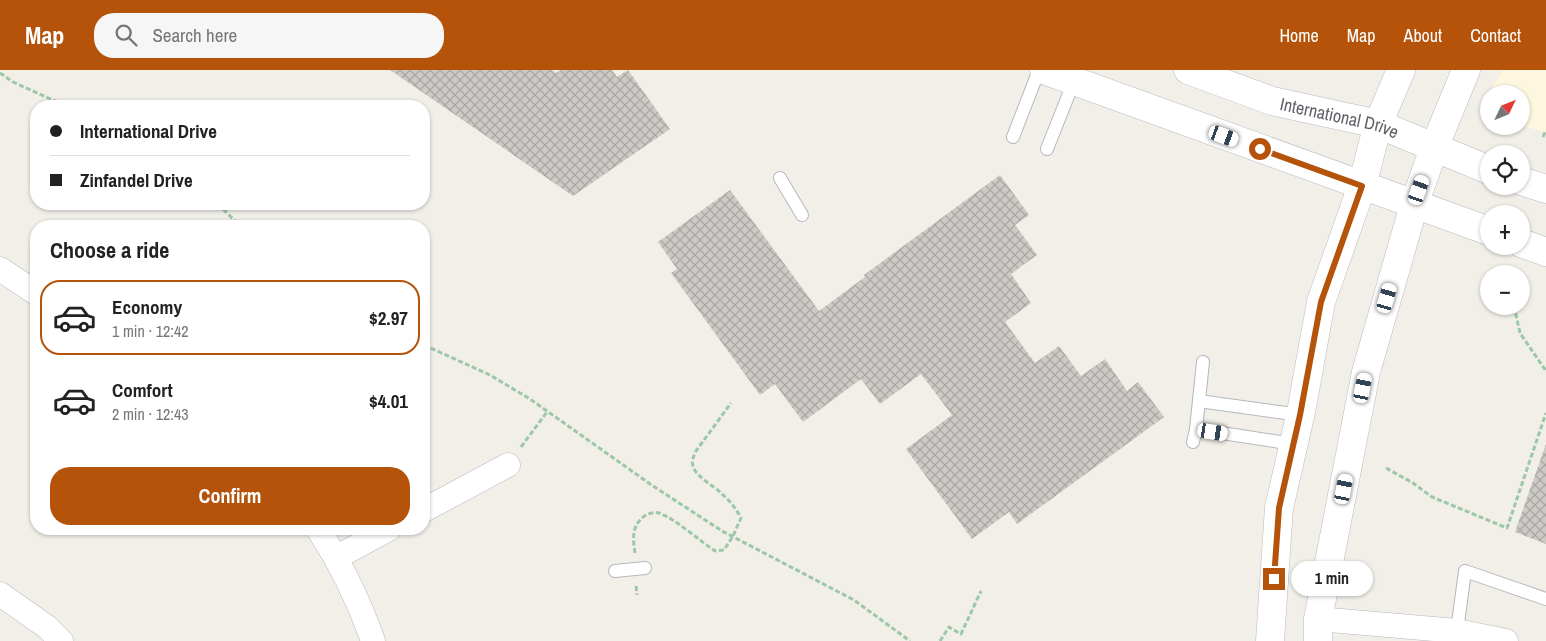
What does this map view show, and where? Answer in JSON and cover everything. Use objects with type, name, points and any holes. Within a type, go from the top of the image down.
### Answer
[{"type":"main road","points":[[1044,70],[1480,228]]},
{"type":"main road","name":"International Drive","points":[[1188,70],[1272,101],[1378,124],[1480,166]]},
{"type":"main road","points":[[1270,641],[1279,508],[1300,415],[1321,302],[1362,186],[1378,124],[1401,70]]},
{"type":"main road","points":[[1318,630],[1366,372],[1414,205],[1434,148],[1466,70]]},
{"type":"main road","points":[[1530,183],[1546,189]]},
{"type":"main road","points":[[1530,246],[1546,252]]},
{"type":"street","points":[[0,269],[30,289]]},
{"type":"street","points":[[430,507],[508,465]]},
{"type":"street","points":[[322,535],[336,557],[364,616],[373,641]]},
{"type":"street","points":[[336,557],[378,535]]},
{"type":"street","points":[[0,594],[47,627],[61,641]]},
{"type":"street","points":[[1318,630],[1457,631],[1506,641]]},
{"type":"lane","points":[[1013,137],[1039,70]]},
{"type":"lane","points":[[1047,149],[1074,81]]},
{"type":"lane","points":[[780,178],[802,215]]},
{"type":"lane","points":[[1192,442],[1196,429],[1203,362]]},
{"type":"lane","points":[[1199,401],[1300,415]]},
{"type":"lane","points":[[1196,429],[1293,444]]},
{"type":"lane","points":[[615,571],[640,569]]},
{"type":"lane","points":[[1457,631],[1465,571],[1546,600]]},
{"type":"path","points":[[0,73],[13,82],[53,100]]},
{"type":"path","points":[[1543,137],[1546,130]]},
{"type":"path","points":[[224,210],[234,220]]},
{"type":"path","points":[[1516,315],[1520,333],[1546,371]]},
{"type":"path","points":[[430,348],[490,375],[530,399],[652,486],[722,531],[854,600],[910,641]]},
{"type":"path","points":[[637,596],[640,569],[634,531],[638,521],[647,514],[657,513],[674,522],[714,552],[724,550],[733,536],[741,518],[736,509],[721,492],[697,473],[693,467],[692,459],[731,403]]},
{"type":"path","points":[[508,465],[547,412]]},
{"type":"path","points":[[1386,468],[1413,483],[1432,497],[1507,528],[1546,413]]},
{"type":"path","points":[[940,641],[949,627],[961,634],[981,591]]},
{"type":"shaded area","points":[[1503,70],[1546,70],[1546,133],[1530,128],[1530,85],[1493,85]]},
{"type":"building","points":[[390,70],[552,70],[556,73],[561,70],[612,70],[617,77],[628,70],[670,129],[573,196]]},
{"type":"building","points":[[1000,175],[1029,215],[1015,225],[1037,255],[1011,274],[1031,303],[1005,322],[1035,363],[1059,346],[1081,376],[1105,359],[1127,391],[1138,382],[1164,417],[1017,524],[1009,512],[972,539],[906,449],[952,415],[921,374],[880,404],[861,379],[803,422],[775,384],[760,395],[671,273],[677,269],[658,242],[730,190],[819,311],[865,277],[864,275]]},
{"type":"building","points":[[1546,444],[1546,544],[1515,532]]},
{"type":"route","points":[[1260,149],[1362,186],[1321,302],[1300,415],[1279,508],[1274,579]]}]
